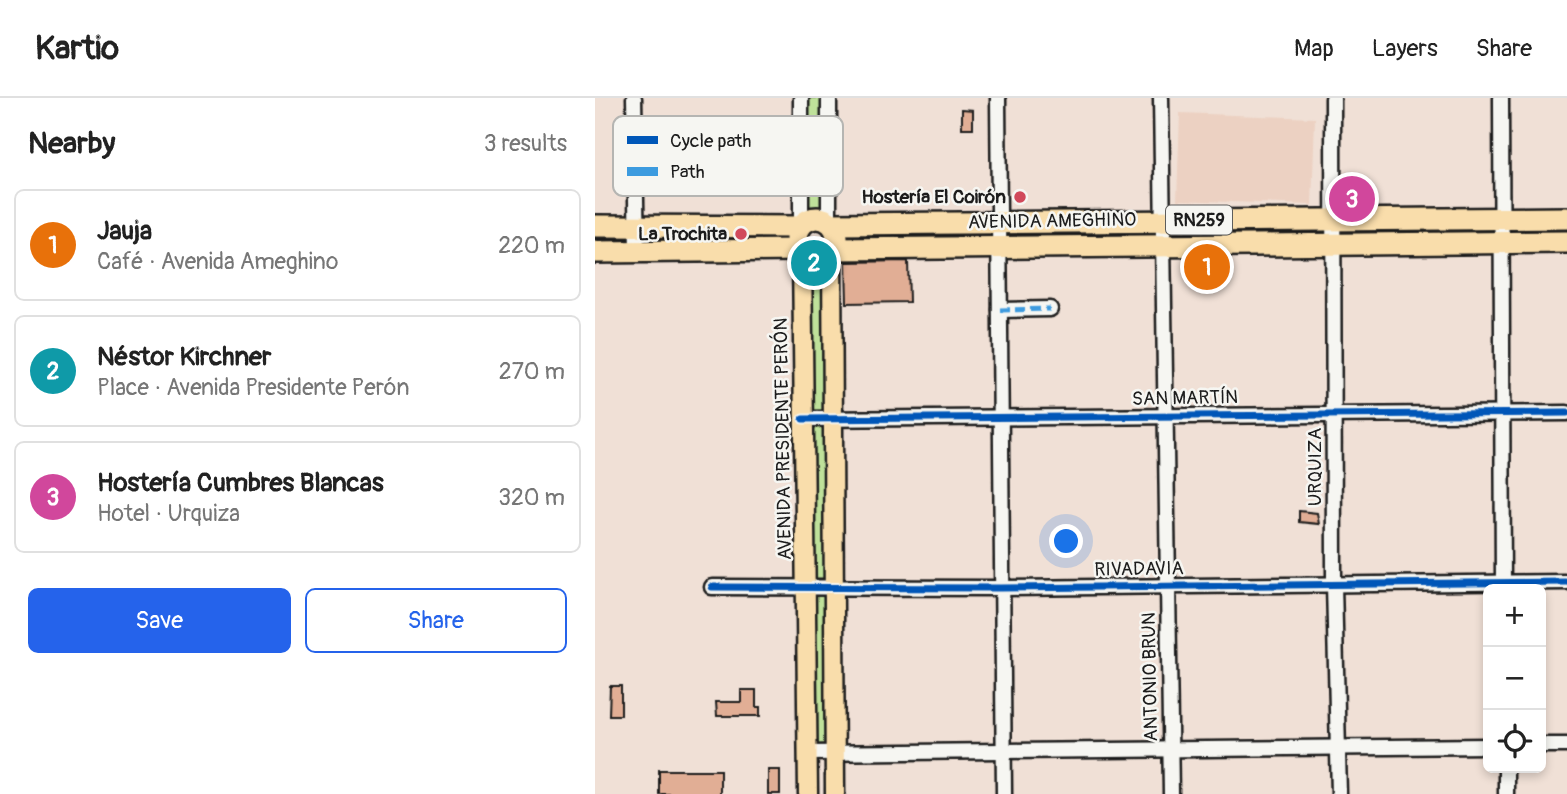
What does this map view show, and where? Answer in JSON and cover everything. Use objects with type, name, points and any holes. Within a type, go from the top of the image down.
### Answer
[{"type":"highway","name":"RN259","points":[[595,226],[801,226],[813,218],[831,223]]},
{"type":"highway","name":"AVENIDA AMEGHINO","points":[[831,223],[1567,218]]},
{"type":"highway","points":[[831,223],[837,236],[833,250]]},
{"type":"highway","points":[[801,226],[797,238],[802,250]]},
{"type":"highway","name":"AVENIDA AMEGHINO","points":[[833,250],[1000,245],[1567,242]]},
{"type":"highway","name":"RN259","points":[[595,252],[802,250],[819,258],[833,250]]},
{"type":"main road","name":"AVENIDA PRESIDENTE PERÓN","points":[[802,250],[808,794]]},
{"type":"main road","points":[[833,250],[835,794]]},
{"type":"street","points":[[634,98],[634,116]]},
{"type":"street","points":[[801,98],[801,116]]},
{"type":"street","points":[[829,98],[829,116]]},
{"type":"street","points":[[998,98],[1000,588],[1004,794]]},
{"type":"street","name":"ANTONIO BRUN","points":[[1161,98],[1171,794]]},
{"type":"street","name":"URQUIZA","points":[[1333,98],[1334,584],[1340,747],[1339,794]]},
{"type":"street","points":[[1501,98],[1503,584]]},
{"type":"street","points":[[636,196],[637,251]]},
{"type":"street","points":[[801,196],[801,226]]},
{"type":"street","points":[[831,196],[831,223]]},
{"type":"street","points":[[1000,310],[1050,309]]},
{"type":"street","name":"SAN MARTÍN","points":[[803,419],[1334,412],[1567,412]]},
{"type":"street","name":"RIVADAVIA","points":[[1535,584],[1567,582]]},
{"type":"street","name":"RIVADAVIA","points":[[712,587],[1000,588],[1168,584],[1483,586]]},
{"type":"street","points":[[1546,745],[1567,745]]},
{"type":"street","points":[[808,753],[1483,746]]},
{"type":"street","points":[[1506,773],[1506,794]]},
{"type":"shaded area","points":[[1180,113],[1315,118],[1312,205],[1177,200]]},
{"type":"green space","points":[[806,98],[822,98],[822,116],[806,116]]},
{"type":"green space","points":[[808,196],[824,196],[824,212],[808,212]]},
{"type":"green space","points":[[1157,226],[1158,237],[1005,241],[1005,229]]},
{"type":"green space","points":[[1323,226],[1323,238],[1171,241],[1170,230]]},
{"type":"green space","points":[[993,227],[994,239],[841,242],[841,230]]},
{"type":"green space","points":[[809,261],[825,261],[827,414],[811,414]]},
{"type":"green space","points":[[825,424],[828,578],[812,578],[809,425]]},
{"type":"green space","points":[[812,591],[828,591],[830,744],[814,745]]},
{"type":"building","points":[[962,109],[973,110],[973,128],[962,128]]},
{"type":"building","points":[[908,261],[909,302],[847,303],[846,262]]},
{"type":"building","points":[[1299,511],[1317,513],[1319,524],[1299,522]]},
{"type":"building","points":[[610,686],[621,686],[621,715],[609,715]]},
{"type":"building","points":[[741,690],[756,690],[756,707],[760,707],[760,716],[717,716],[716,702],[741,702]]},
{"type":"building","points":[[659,770],[720,770],[720,794],[659,794]]},
{"type":"building","points":[[768,770],[780,770],[780,794],[768,794]]},
{"type":"marked path","points":[[1000,310],[1050,309]]},
{"type":"cycle path","points":[[803,419],[1567,413]]},
{"type":"cycle path","points":[[712,587],[1000,588],[1567,582]]},
{"type":"place","name":"Hostería El Coirón","points":[[1020,197]]},
{"type":"place","name":"Hostería Cumbres Blancas","points":[[1352,199]]},
{"type":"place","name":"La Trochita","points":[[741,234]]},
{"type":"place","name":"Néstor Kirchner","points":[[814,263]]},
{"type":"place","name":"Jauja","points":[[1207,267]]}]
